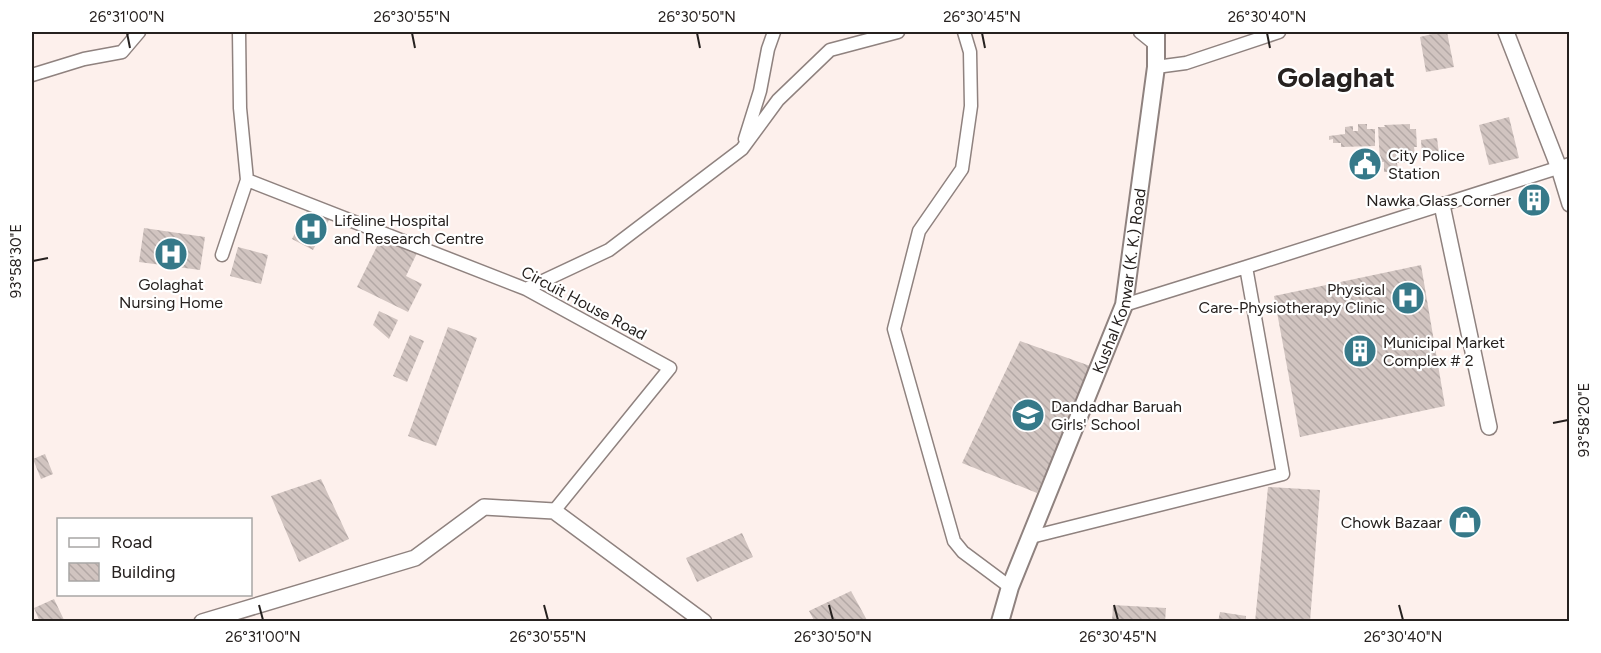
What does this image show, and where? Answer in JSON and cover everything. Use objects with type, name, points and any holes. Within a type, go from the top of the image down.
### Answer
[{"type":"main road","name":"Kushal Konwar (K. K.) Road","points":[[1000,621],[1011,587],[1124,305],[1156,67],[1156,38]]},
{"type":"street","points":[[32,75],[84,59],[122,52],[139,32]]},
{"type":"street","points":[[222,255],[247,180],[240,108],[239,32]]},
{"type":"street","points":[[742,149],[760,91],[768,48],[774,32]]},
{"type":"street","points":[[526,289],[609,250],[742,149],[778,100],[830,50],[898,32]]},
{"type":"street","points":[[963,32],[970,52],[971,106],[962,170],[919,231],[894,329],[954,541],[963,552],[1011,587]]},
{"type":"street","points":[[1140,32],[1156,38]]},
{"type":"street","points":[[1156,67],[1186,63],[1279,32]]},
{"type":"street","points":[[1506,32],[1564,166],[1569,204]]},
{"type":"street","points":[[1124,305],[1564,166]]},
{"type":"street","name":"Circuit House Road","points":[[247,180],[526,289],[670,368],[554,511]]},
{"type":"street","points":[[1442,205],[1489,427]]},
{"type":"street","points":[[1031,537],[1283,474],[1246,267]]},
{"type":"street","points":[[202,621],[415,558],[484,507],[554,511],[704,621]]},
{"type":"building","points":[[1447,32],[1454,67],[1426,72],[1420,37]]},
{"type":"building","points":[[1509,117],[1519,158],[1489,165],[1479,125]]},
{"type":"building","points":[[1358,124],[1367,124],[1367,129],[1375,129],[1375,146],[1341,147],[1341,143],[1333,143],[1333,139],[1329,140],[1329,136],[1345,134],[1345,127],[1353,126],[1353,131],[1358,131]]},
{"type":"building","points":[[1410,124],[1410,129],[1416,129],[1415,155],[1409,155],[1409,162],[1397,163],[1398,171],[1384,172],[1384,162],[1380,162],[1378,127]]},
{"type":"building","points":[[1437,138],[1439,154],[1422,155],[1421,140]]},
{"type":"building","name":"Nawka Glass Corner","points":[[1545,187],[1549,203],[1523,213],[1518,197]]},
{"type":"building","points":[[309,207],[330,218],[313,250],[292,239]]},
{"type":"building","points":[[144,228],[205,237],[200,270],[139,262]]},
{"type":"building","points":[[383,234],[418,251],[406,276],[422,284],[408,312],[357,287]]},
{"type":"building","points":[[238,247],[268,255],[261,284],[230,276]]},
{"type":"building","name":"Municipal Market Complex # 2","points":[[1421,265],[1445,406],[1300,437],[1274,296]]},
{"type":"building","points":[[379,311],[398,320],[389,339],[373,325]]},
{"type":"building","points":[[448,327],[477,338],[436,446],[408,436]]},
{"type":"building","points":[[410,335],[424,341],[407,382],[393,376]]},
{"type":"building","name":"Dandadhar Baruah Girls' School","points":[[1020,341],[1093,367],[1037,493],[962,463]]},
{"type":"building","points":[[45,454],[53,474],[41,479],[33,459]]},
{"type":"building","points":[[321,479],[349,539],[299,562],[271,496]]},
{"type":"building","points":[[1268,487],[1320,490],[1310,622],[1255,622]]},
{"type":"building","points":[[742,533],[753,557],[697,582],[686,558]]},
{"type":"building","points":[[851,591],[868,622],[815,622],[809,611]]},
{"type":"building","points":[[54,599],[65,622],[40,622],[34,608]]},
{"type":"building","points":[[1113,605],[1166,608],[1165,622],[1112,622]]},
{"type":"building","points":[[1220,612],[1246,616],[1246,622],[1218,622]]},
{"type":"place","name":"City Police Station","points":[[1365,164]]},
{"type":"place","name":"Nawka Glass Corner","points":[[1534,200]]},
{"type":"place","name":"Lifeline Hospital and Research Centre","points":[[311,229]]},
{"type":"place","name":"Golaghat Nursing Home","points":[[171,254]]},
{"type":"place","name":"Physical Care-Physiotherapy Clinic","points":[[1408,298]]},
{"type":"place","name":"Municipal Market Complex # 2","points":[[1360,351]]},
{"type":"place","name":"Dandadhar Baruah Girls' School","points":[[1028,415]]},
{"type":"place","name":"Chowk Bazaar","points":[[1465,522]]},
{"type":"district","name":"Golaghat","points":[[1336,77]]}]
